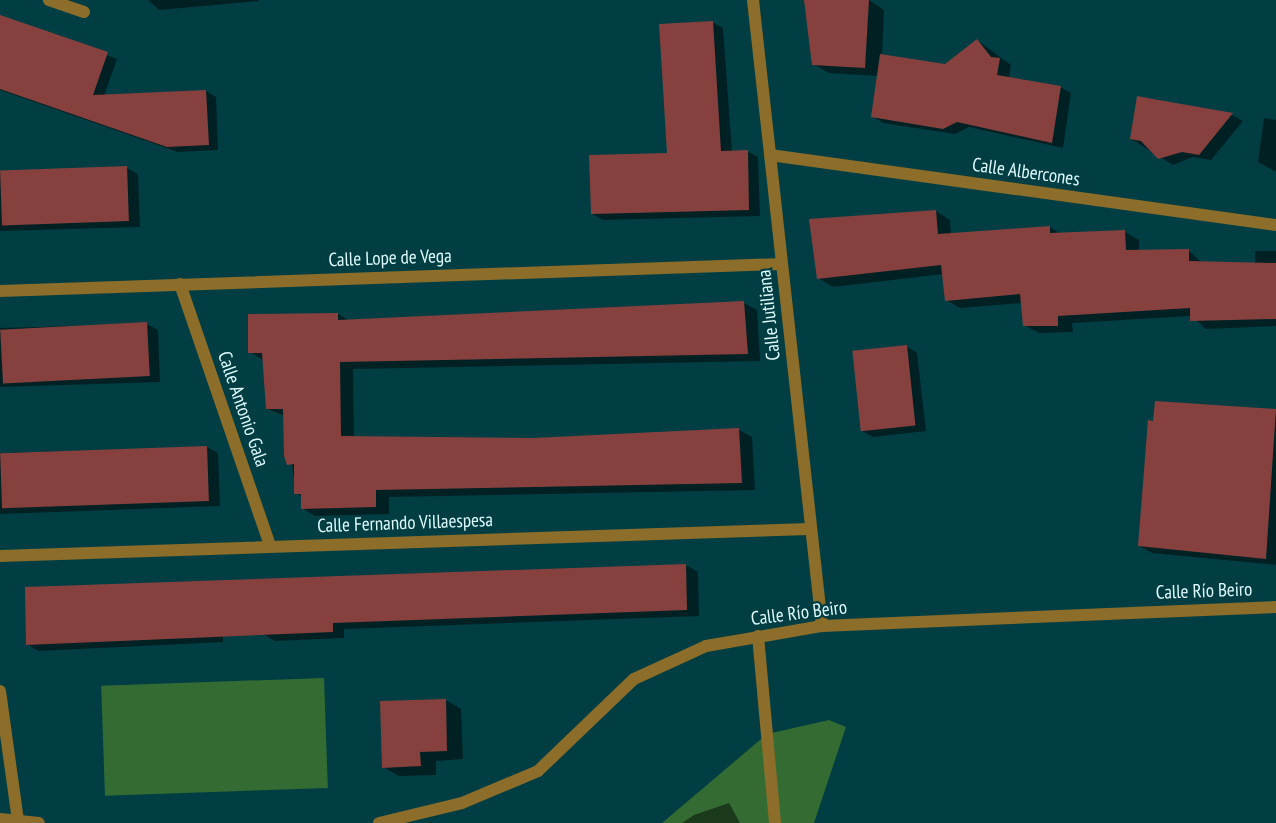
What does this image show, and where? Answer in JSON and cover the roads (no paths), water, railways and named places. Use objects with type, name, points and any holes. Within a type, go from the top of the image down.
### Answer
[{"type":"street","points":[[49,0],[84,12]]},
{"type":"street","name":"Calle Jutiliana","points":[[753,0],[822,626]]},
{"type":"street","name":"Calle Albercones","points":[[770,155],[1276,225]]},
{"type":"street","name":"Calle Lope de Vega","points":[[0,291],[782,264]]},
{"type":"street","name":"Calle Antonio Gala","points":[[180,284],[270,546]]},
{"type":"street","name":"Calle Fernando Villaespesa","points":[[0,556],[810,529]]},
{"type":"street","name":"Calle Río Beiro","points":[[379,823],[462,803],[538,771],[634,680],[706,646],[822,626],[1276,607]]},
{"type":"street","points":[[758,636],[775,823]]},
{"type":"street","points":[[0,691],[18,821]]},
{"type":"street","points":[[0,819],[39,823]]}]
